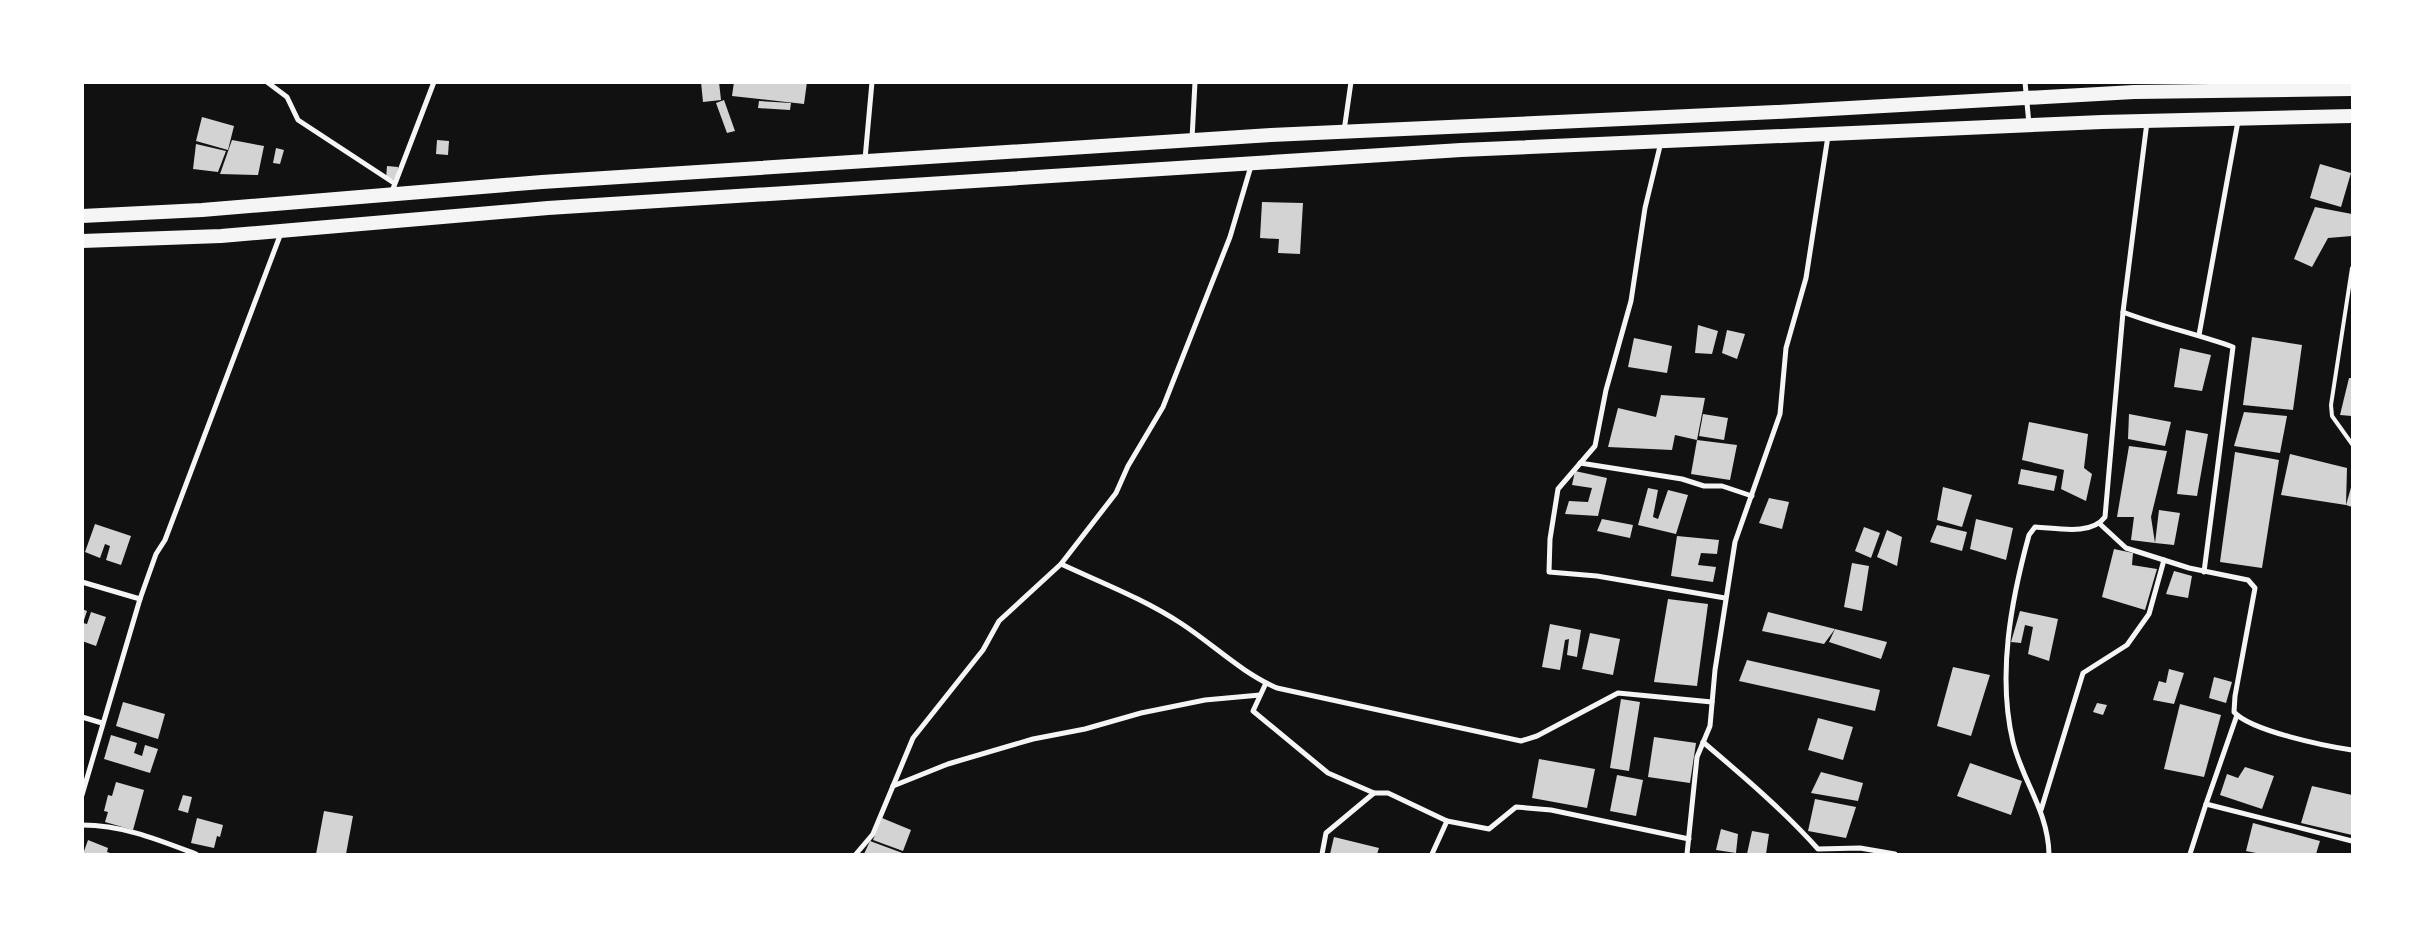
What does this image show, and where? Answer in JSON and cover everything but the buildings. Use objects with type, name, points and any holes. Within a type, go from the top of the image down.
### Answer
[{"type":"highway","points":[[82,216],[202,210],[392,188],[542,182],[1344,131],[1776,112],[2134,92],[2304,86],[2352,89]]},
{"type":"highway","points":[[82,241],[221,236],[548,208],[1461,150],[2148,120],[2352,116]]},
{"type":"street","points":[[267,82],[287,97],[298,120],[392,188],[434,82]]},
{"type":"street","points":[[865,162],[872,82]]},
{"type":"street","points":[[1192,140],[1195,82]]},
{"type":"street","points":[[1344,131],[1350,82]]},
{"type":"street","points":[[2025,82],[2029,126]]},
{"type":"street","points":[[2199,334],[2239,117]]},
{"type":"street","points":[[2049,854],[2044,818],[2013,742],[2005,678],[2008,637],[2028,535],[2035,527],[2088,529],[2100,524],[2105,517],[2123,312],[2148,120]]},
{"type":"street","points":[[1687,854],[1697,757],[1710,726],[1725,598],[1735,542],[1780,414],[1786,348],[1806,278],[1828,135]]},
{"type":"street","points":[[1661,142],[1645,208],[1631,301],[1606,390],[1595,446],[1558,489],[1550,539],[1549,572],[1597,576],[1725,598]]},
{"type":"street","points":[[856,854],[873,834],[914,738],[983,650],[999,621],[1061,564],[1116,493],[1128,466],[1163,408],[1230,237],[1252,163]]},
{"type":"street","points":[[82,795],[140,599],[156,554],[165,540],[282,230]]},
{"type":"street","points":[[2123,312],[2156,325],[2199,334],[2233,347],[2204,572]]},
{"type":"street","points":[[1580,463],[1682,479],[1704,486],[1722,486],[1752,496]]},
{"type":"street","points":[[2100,524],[2126,548],[2204,572],[2248,580],[2255,588],[2235,696],[2234,712],[2250,723],[2294,737],[2352,750]]},
{"type":"street","points":[[2041,810],[2083,672],[2127,645],[2150,614],[2164,560]]},
{"type":"street","points":[[1061,564],[1147,602],[1229,656],[1254,678],[1266,684],[1277,688],[1521,741],[1537,736],[1618,693],[1712,702]]},
{"type":"street","points":[[82,582],[140,599]]},
{"type":"street","points":[[1266,684],[1252,711],[1290,745],[1328,773],[1374,793],[1388,793],[1447,821],[1489,829],[1516,807],[1551,810],[1688,838]]},
{"type":"street","points":[[893,786],[948,764],[1033,739],[1085,729],[1141,713],[1205,700],[1260,695]]},
{"type":"street","points":[[2190,854],[2237,715]]},
{"type":"street","points":[[82,717],[102,723]]},
{"type":"street","points":[[1703,742],[1755,786],[1818,849],[1860,848],[1896,854]]},
{"type":"street","points":[[1322,854],[1326,833],[1374,793]]},
{"type":"street","points":[[2206,804],[2352,841]]},
{"type":"street","points":[[1432,854],[1447,821]]},
{"type":"street","points":[[82,825],[107,825],[156,839],[196,854]]},
{"type":"lane","points":[[2352,268],[2331,404],[2332,416],[2352,444]]}]
